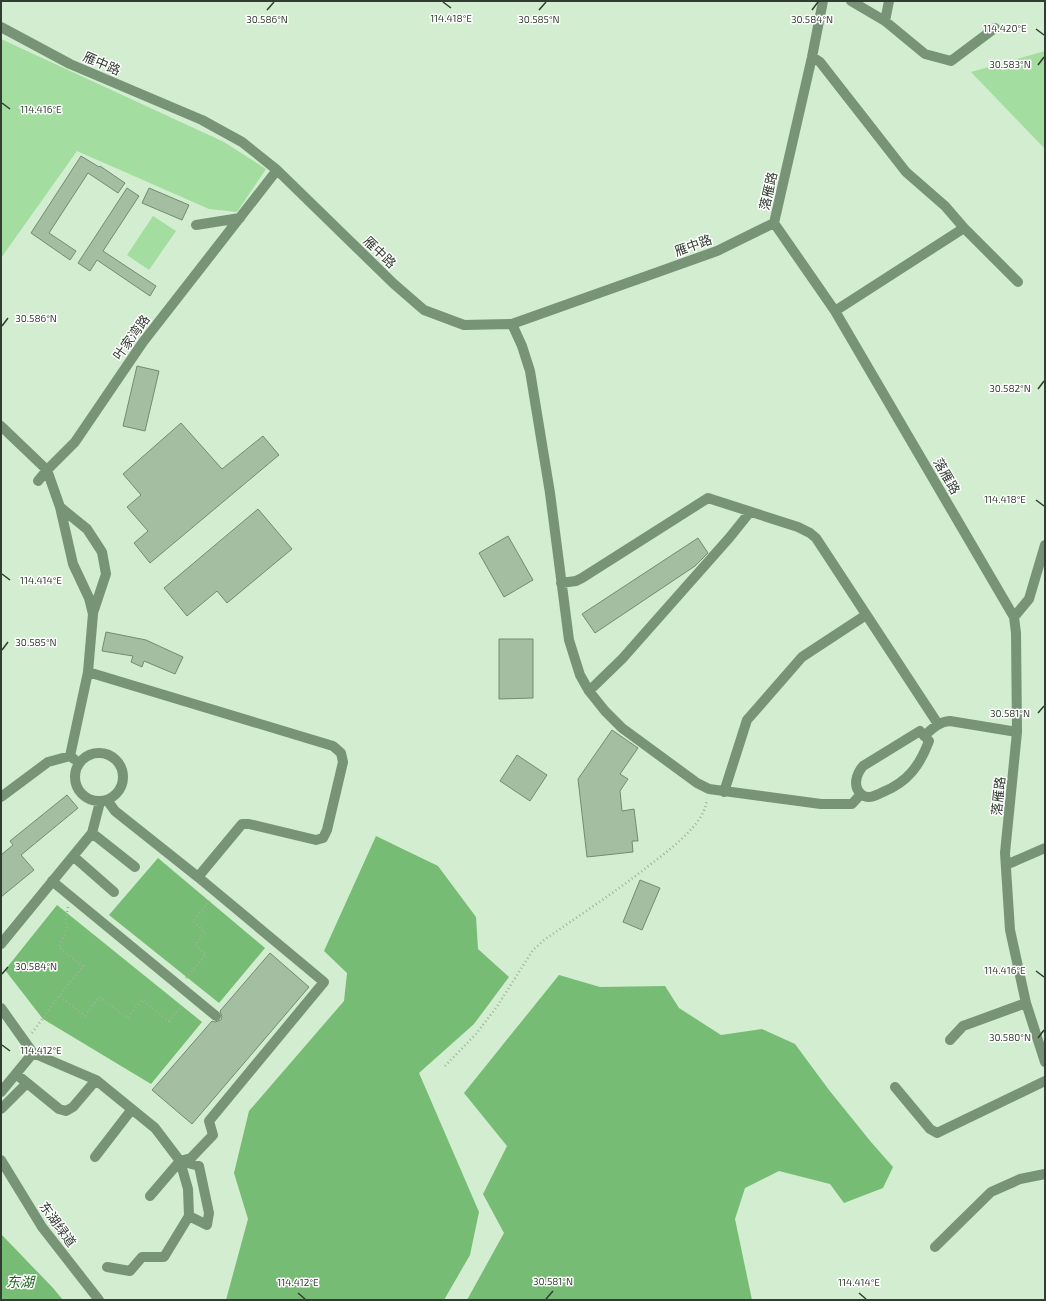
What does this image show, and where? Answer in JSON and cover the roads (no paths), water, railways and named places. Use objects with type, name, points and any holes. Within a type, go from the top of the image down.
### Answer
[{"type":"street","name":"落雁路","points":[[823,1],[812,57],[774,223],[835,311],[1014,617],[1016,633],[1017,732],[1005,853],[1010,930],[1026,1003],[1045,1062]]},
{"type":"street","points":[[851,1],[885,22],[925,54],[951,61],[995,28]]},
{"type":"street","points":[[885,22],[888,1]]},
{"type":"street","name":"雁中路","points":[[1,27],[70,64],[202,120],[242,142],[277,170],[394,284],[424,310],[464,325],[512,324],[717,251],[774,223]]},
{"type":"street","points":[[812,57],[820,62],[906,172],[945,206],[964,228],[1018,282]]},
{"type":"street","name":"叶家湾路","points":[[38,481],[46,470],[75,442],[143,342],[277,170]]},
{"type":"street","points":[[196,225],[240,218]]},
{"type":"street","points":[[835,311],[964,228]]},
{"type":"street","points":[[512,324],[522,346],[530,371],[550,493],[568,640],[580,675],[589,691],[605,711],[622,728],[697,783],[709,789],[829,805],[852,804],[861,794]]},
{"type":"street","points":[[1,426],[46,470],[60,506],[73,564],[88,598],[93,614]]},
{"type":"street","points":[[561,583],[576,581],[582,578],[708,498],[798,527],[816,538],[938,724]]},
{"type":"street","points":[[60,506],[87,529],[102,552],[106,574],[93,614],[88,672],[70,756]]},
{"type":"street","points":[[589,691],[622,659],[730,537],[750,512]]},
{"type":"street","points":[[1014,617],[1029,599],[1045,545]]},
{"type":"street","points":[[724,792],[747,720],[802,657],[866,615]]},
{"type":"street","points":[[88,672],[333,746],[341,753],[343,762],[327,830],[323,838],[316,840],[249,824],[242,824],[198,877]]},
{"type":"street","points":[[924,736],[938,724],[950,721],[1017,732]]},
{"type":"street","points":[[920,731],[924,736],[929,741],[924,755],[908,777],[886,791],[871,797],[867,798],[861,794],[856,786],[856,782],[860,769],[863,766],[920,731]]},
{"type":"street","points":[[97,752],[111,755],[116,760],[123,772],[122,786],[113,797],[104,801],[87,799],[81,794],[77,789],[74,775],[79,762],[90,754],[97,752]]},
{"type":"street","points":[[1,797],[48,762],[70,756],[79,762]]},
{"type":"street","points":[[104,801],[324,982],[209,1120],[213,1135],[191,1158],[180,1160],[150,1196]]},
{"type":"street","points":[[1,944],[92,833],[104,801]]},
{"type":"street","points":[[92,833],[135,866]]},
{"type":"street","points":[[1006,866],[1045,848]]},
{"type":"street","points":[[73,856],[114,892]]},
{"type":"street","points":[[52,881],[216,1016]]},
{"type":"street","points":[[950,1040],[964,1026],[1026,1003]]},
{"type":"street","points":[[1,1008],[33,1053],[96,1080],[155,1128],[180,1160],[188,1190],[189,1216],[164,1257],[142,1257],[130,1271],[107,1268]]},
{"type":"street","points":[[1,1092],[33,1053]]},
{"type":"street","points":[[16,1074],[58,1109],[66,1111],[73,1107],[96,1080]]},
{"type":"street","points":[[895,1088],[930,1129],[938,1133],[1045,1081]]},
{"type":"street","points":[[1,1109],[27,1083]]},
{"type":"street","points":[[95,1157],[132,1109]]},
{"type":"street","name":"东湖绿道","points":[[1,1160],[42,1227],[99,1300]]},
{"type":"street","points":[[180,1160],[199,1166],[209,1213],[207,1225],[189,1216]]},
{"type":"street","points":[[935,1247],[991,1192],[1020,1179],[1045,1174]]},
{"type":"water","points":[[376,836],[438,866],[476,917],[478,949],[509,977],[474,1024],[419,1073],[479,1212],[470,1255],[444,1300],[226,1300],[248,1219],[234,1173],[249,1111],[344,1001],[347,973],[324,951]]},
{"type":"water","points":[[158,858],[265,948],[219,1003],[109,915]]},
{"type":"water","points":[[57,905],[202,1022],[151,1084],[43,1019],[5,970]]},
{"type":"water","points":[[559,975],[600,987],[665,986],[679,1008],[721,1035],[762,1029],[795,1044],[829,1090],[893,1167],[883,1188],[844,1203],[830,1184],[779,1171],[745,1188],[735,1219],[752,1300],[467,1300],[504,1233],[483,1194],[507,1146],[464,1093]]},
{"type":"water","name":"东湖","points":[[1,1234],[53,1288],[63,1300],[1,1300]]}]
